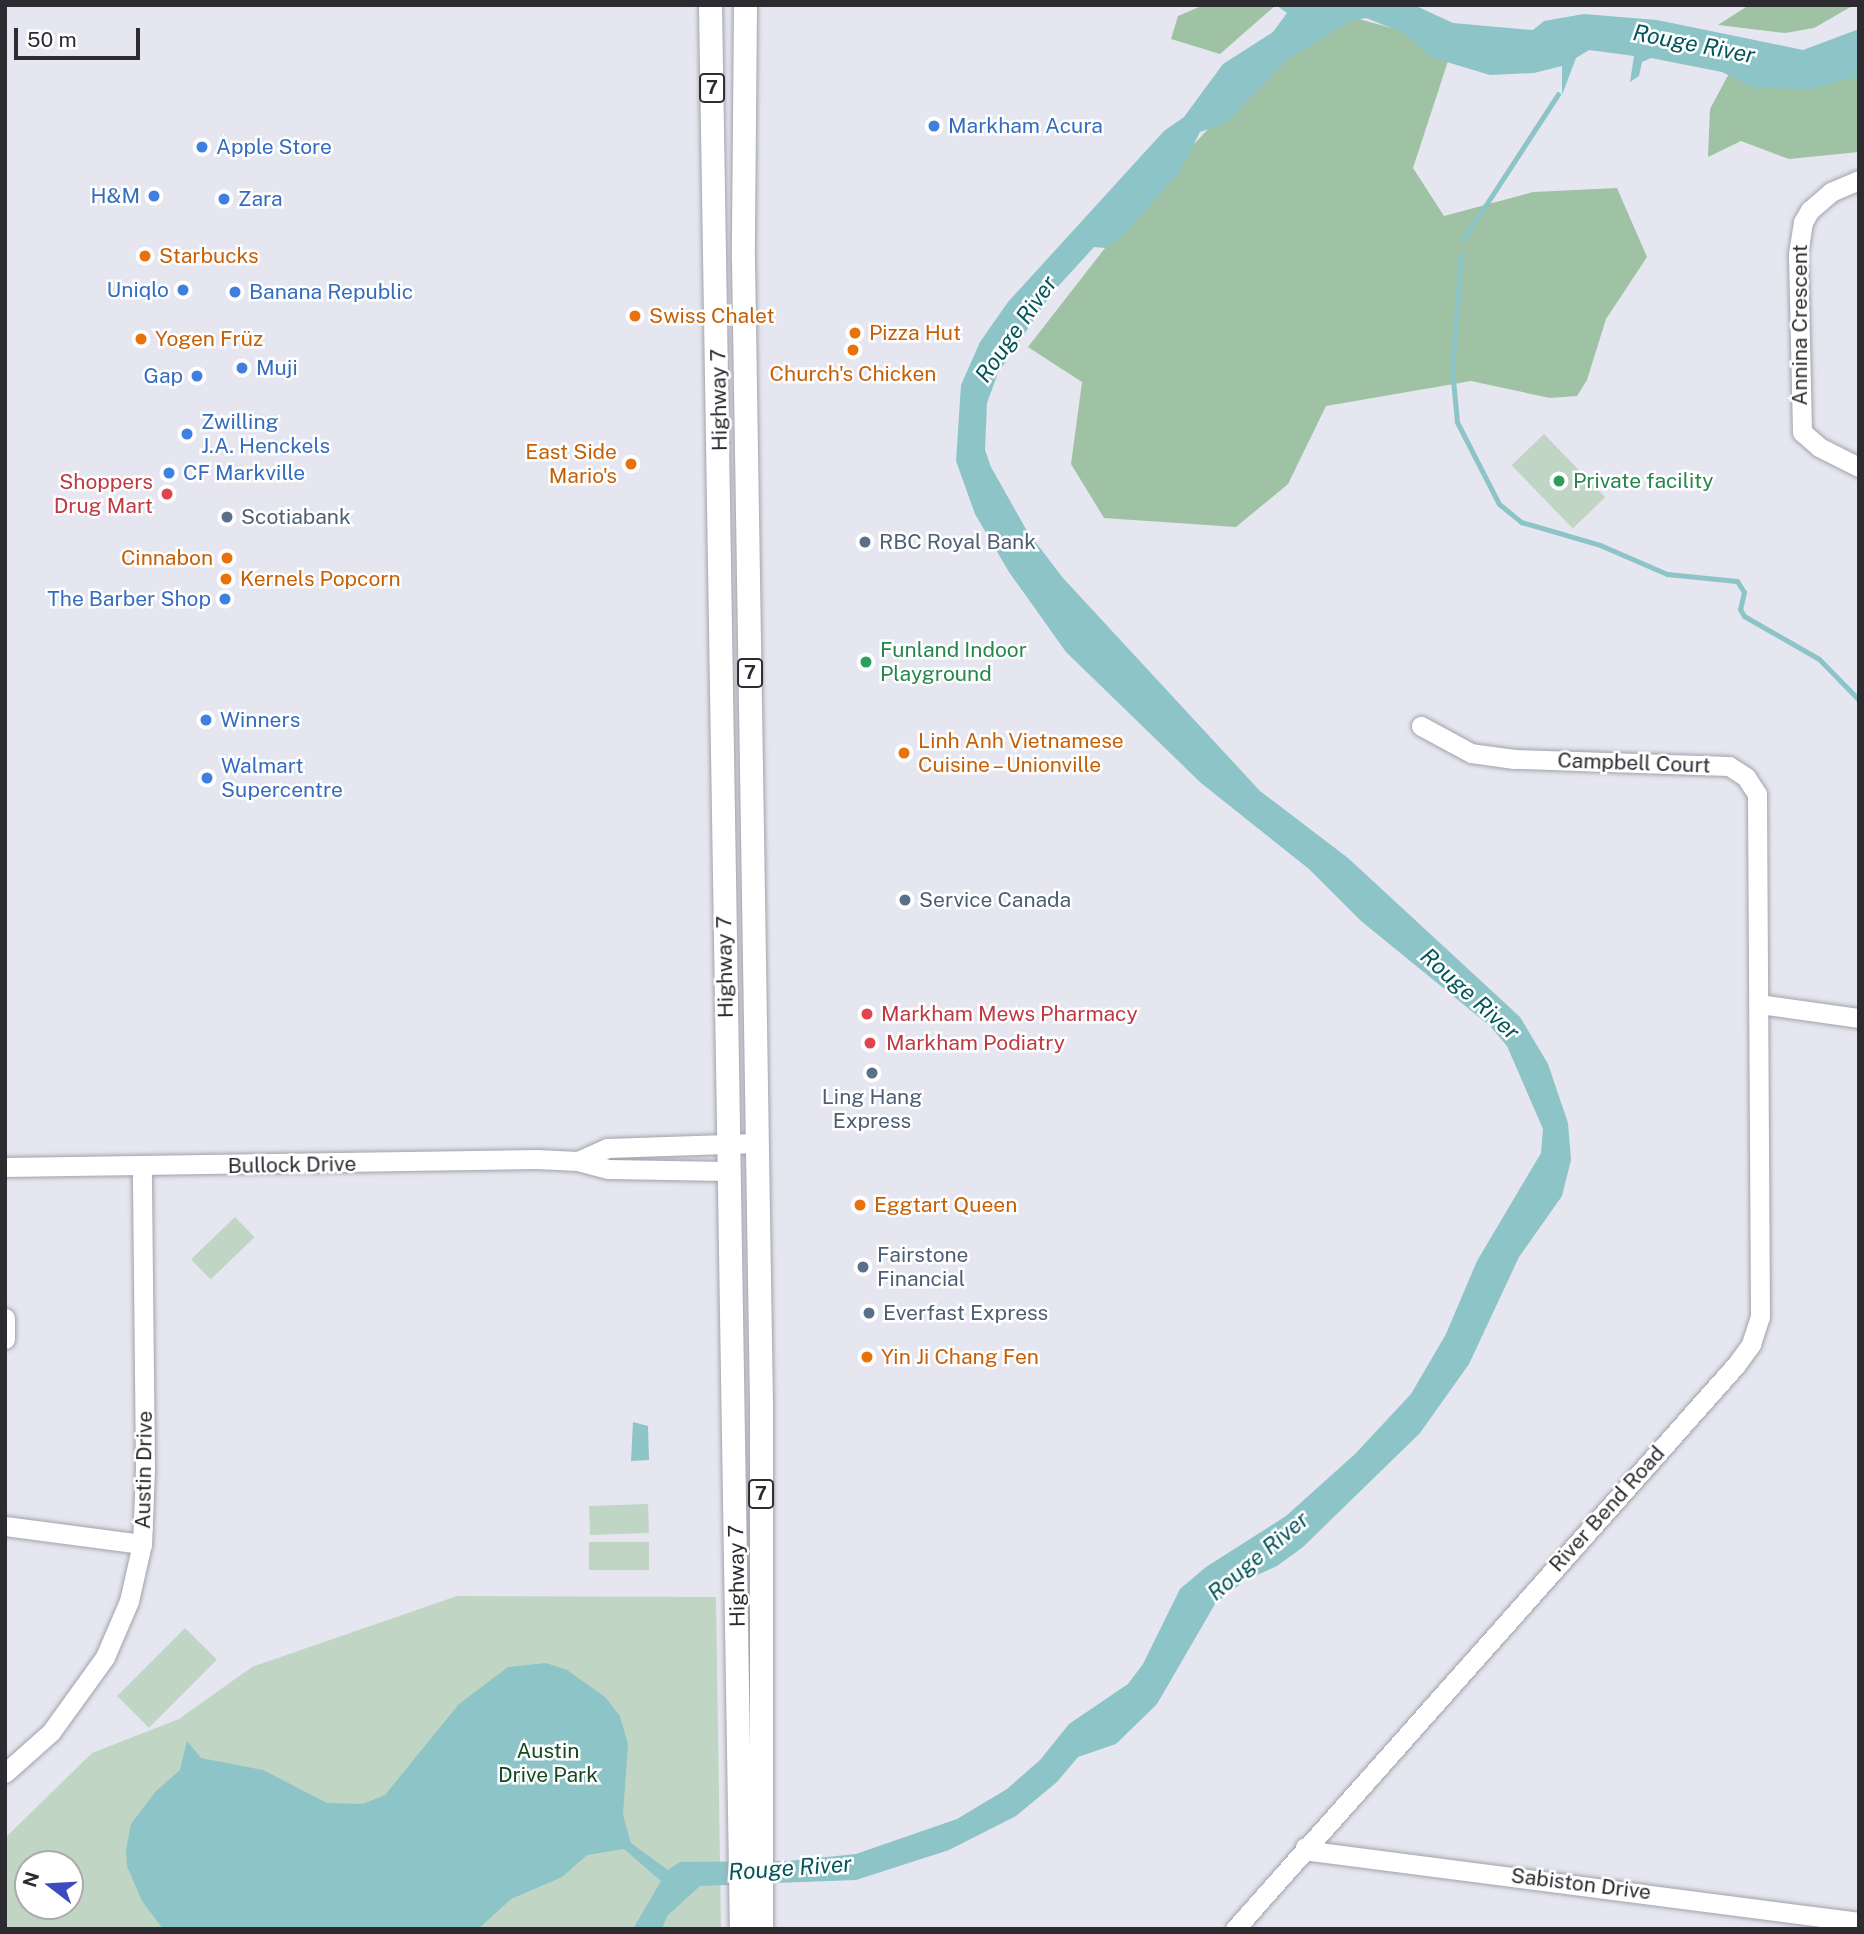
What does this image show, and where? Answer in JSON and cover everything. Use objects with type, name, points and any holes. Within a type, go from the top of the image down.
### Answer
[{"type":"main road","name":"Highway 7","points":[[710,5],[719,425],[726,1144],[751,1904],[761,1929]]},
{"type":"main road","name":"Highway 7","points":[[745,5],[743,259],[761,1406],[750,1817]]},
{"type":"main road","name":"Highway 7","points":[[741,1929],[751,1904]]},
{"type":"street","name":"Annina Crescent","points":[[1859,180],[1831,192],[1810,210],[1801,229],[1798,255],[1802,432],[1819,447],[1859,467]]},
{"type":"street","name":"Campbell Court","points":[[1421,726],[1471,753],[1514,759],[1729,766],[1746,777],[1757,794],[1759,1004]]},
{"type":"street","points":[[1759,1004],[1859,1018]]},
{"type":"street","name":"River Bend Road","points":[[1235,1929],[1305,1846],[1751,1343],[1763,1292],[1759,1004]]},
{"type":"street","name":"Bullock Drive","points":[[578,1161],[607,1148],[756,1143]]},
{"type":"street","name":"Bullock Drive","points":[[5,1167],[578,1161],[608,1169],[727,1171]]},
{"type":"street","name":"Austin Drive","points":[[5,1773],[51,1732],[105,1657],[129,1601],[142,1544],[145,1459],[142,1165]]},
{"type":"street","points":[[5,1318],[5,1339]]},
{"type":"street","points":[[5,1525],[142,1544]]},
{"type":"street","name":"Sabiston Drive","points":[[1305,1846],[1311,1851],[1859,1922]]},
{"type":"green space","points":[[1204,5],[1276,5],[1220,54],[1171,39],[1178,16]]},
{"type":"green space","points":[[1749,5],[1854,5],[1814,28],[1785,33],[1718,25]]},
{"type":"green space","points":[[1337,13],[1399,30],[1450,55],[1413,168],[1444,216],[1533,192],[1617,188],[1647,257],[1606,319],[1587,380],[1577,396],[1550,398],[1471,381],[1326,406],[1288,484],[1236,527],[1104,518],[1071,464],[1082,382],[1028,347],[1147,194],[1211,126]]},
{"type":"green space","points":[[1859,55],[1859,152],[1789,159],[1741,141],[1708,157],[1710,109],[1732,68]]},
{"type":"green space","name":"Private facility","points":[[1544,434],[1605,497],[1573,529],[1512,465]]},
{"type":"green space","points":[[235,1217],[254,1237],[211,1280],[191,1259]]},
{"type":"green space","points":[[648,1504],[649,1533],[590,1535],[589,1506]]},
{"type":"green space","points":[[589,1542],[649,1542],[649,1570],[589,1570]]},
{"type":"green space","name":"Austin Drive Park","points":[[457,1596],[716,1597],[721,1929],[5,1929],[5,1838],[92,1753],[179,1719],[252,1667]]},
{"type":"green space","points":[[185,1628],[217,1660],[149,1728],[117,1696]]},
{"type":"water","name":"Rouge River","points":[[1276,5],[1414,5],[1453,23],[1533,30],[1544,21],[1584,14],[1657,20],[1803,50],[1859,29],[1859,76],[1813,89],[1754,88],[1722,72],[1651,58],[1642,62],[1639,76],[1630,82],[1634,56],[1589,50],[1576,58],[1562,95],[1562,66],[1534,73],[1490,75],[1430,57],[1404,33],[1366,18],[1351,21],[1288,59],[1226,123],[1200,132],[1181,170],[1119,240],[1105,248],[1094,247],[1052,293],[998,373],[987,403],[985,450],[991,467],[1027,531],[1063,578],[1260,791],[1348,858],[1520,1017],[1548,1064],[1568,1123],[1571,1160],[1562,1196],[1519,1257],[1469,1364],[1420,1433],[1303,1547],[1277,1566],[1244,1581],[1215,1604],[1157,1704],[1116,1744],[1078,1757],[1057,1782],[1016,1816],[949,1850],[856,1880],[700,1886],[667,1916],[662,1929],[633,1929],[661,1881],[624,1849],[587,1855],[562,1877],[511,1899],[478,1929],[163,1929],[142,1901],[127,1866],[126,1850],[131,1824],[156,1791],[180,1770],[187,1741],[201,1758],[263,1770],[327,1803],[363,1804],[385,1795],[459,1704],[508,1667],[546,1663],[567,1670],[605,1697],[620,1716],[628,1744],[623,1815],[631,1843],[668,1870],[680,1862],[788,1861],[856,1854],[957,1819],[1007,1789],[1040,1760],[1069,1724],[1128,1684],[1143,1664],[1180,1589],[1206,1567],[1286,1516],[1355,1454],[1411,1394],[1446,1334],[1477,1261],[1541,1153],[1543,1129],[1507,1046],[1490,1026],[1361,921],[1309,869],[1201,783],[1066,652],[1009,572],[975,514],[956,461],[961,385],[980,342],[1008,302],[1164,131],[1184,117],[1223,64],[1273,32],[1287,13]]},
{"type":"water","points":[[633,1422],[648,1426],[649,1460],[631,1461]]},
{"type":"waterway","points":[[1463,240],[1558,94]]},
{"type":"waterway","points":[[1461,255],[1452,369],[1457,422],[1499,504],[1521,522],[1600,545],[1667,574],[1737,581],[1744,592],[1740,609],[1744,616],[1819,659],[1859,700]]},
{"type":"place","name":"Markham Acura","points":[[934,126]]},
{"type":"place","name":"Apple Store","points":[[202,147]]},
{"type":"place","name":"H&M","points":[[154,196]]},
{"type":"place","name":"Zara","points":[[224,199]]},
{"type":"place","name":"Starbucks","points":[[145,256]]},
{"type":"place","name":"Uniqlo","points":[[183,290]]},
{"type":"place","name":"Banana Republic","points":[[235,292]]},
{"type":"place","name":"Swiss Chalet","points":[[635,316]]},
{"type":"place","name":"Pizza Hut","points":[[855,333]]},
{"type":"place","name":"Yogen Früz","points":[[141,339]]},
{"type":"place","name":"Church's Chicken","points":[[853,350]]},
{"type":"place","name":"Muji","points":[[242,368]]},
{"type":"place","name":"Gap","points":[[197,376]]},
{"type":"place","name":"Zwilling J.A. Henckels","points":[[187,434]]},
{"type":"place","name":"East Side Mario's","points":[[631,464]]},
{"type":"place","name":"CF Markville","points":[[169,473]]},
{"type":"place","name":"Private facility","points":[[1559,481]]},
{"type":"place","name":"Shoppers Drug Mart","points":[[167,494]]},
{"type":"place","name":"Scotiabank","points":[[227,517]]},
{"type":"place","name":"RBC Royal Bank","points":[[865,542]]},
{"type":"place","name":"Cinnabon","points":[[227,558]]},
{"type":"place","name":"Kernels Popcorn","points":[[226,579]]},
{"type":"place","name":"The Barber Shop","points":[[225,599]]},
{"type":"place","name":"Funland Indoor Playground","points":[[866,662]]},
{"type":"place","name":"Winners","points":[[206,720]]},
{"type":"place","name":"Linh Anh Vietnamese Cuisine – Unionville","points":[[904,753]]},
{"type":"place","name":"Walmart Supercentre","points":[[207,778]]},
{"type":"place","name":"Service Canada","points":[[905,900]]},
{"type":"place","name":"Markham Mews Pharmacy","points":[[867,1014]]},
{"type":"place","name":"Markham Podiatry","points":[[870,1043]]},
{"type":"place","name":"Ling Hang Express","points":[[872,1073]]},
{"type":"place","name":"Eggtart Queen","points":[[860,1205]]},
{"type":"place","name":"Fairstone Financial","points":[[863,1267]]},
{"type":"place","name":"Everfast Express","points":[[869,1313]]},
{"type":"place","name":"Yin Ji Chang Fen","points":[[867,1357]]}]
